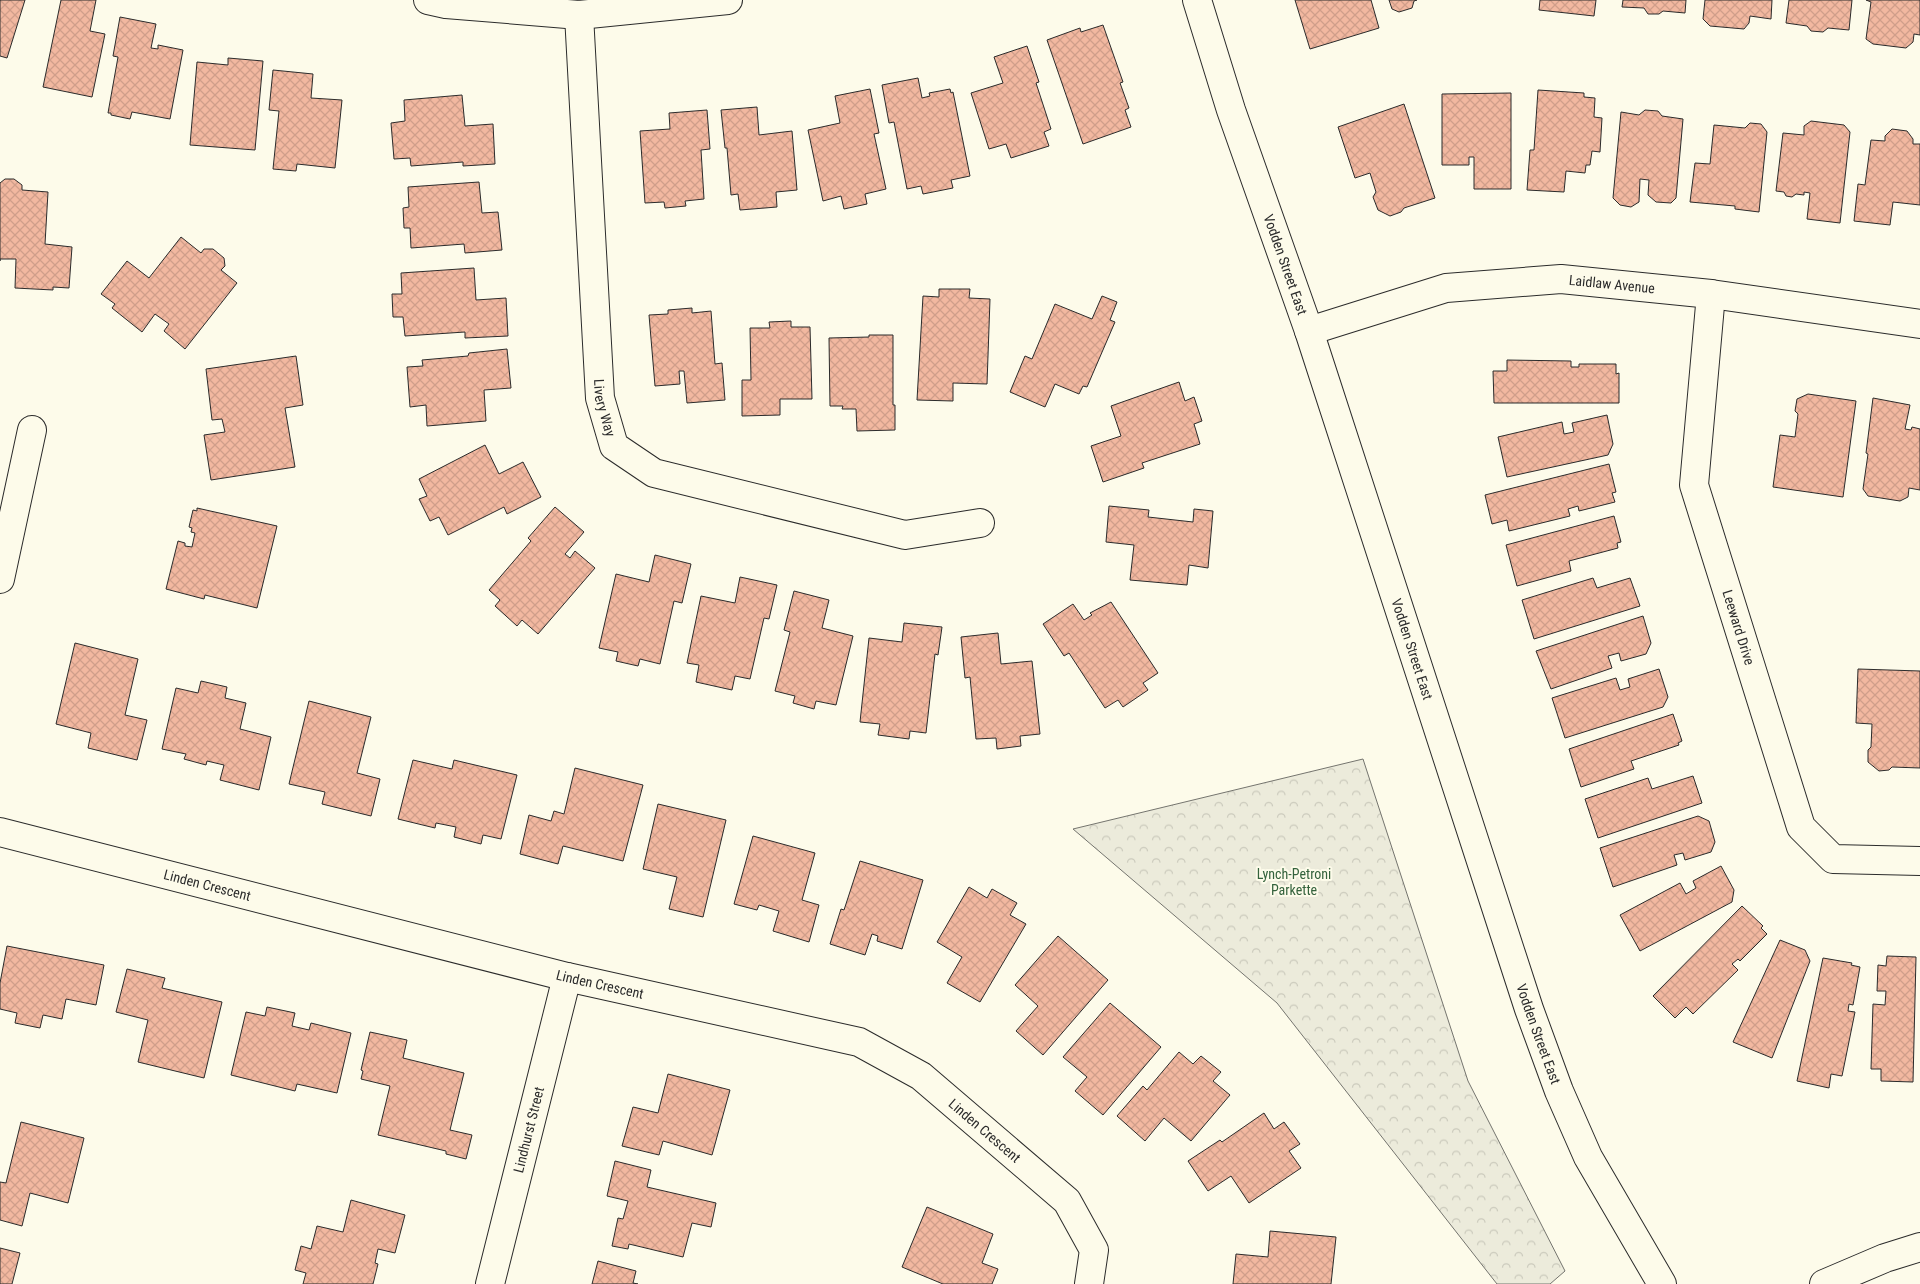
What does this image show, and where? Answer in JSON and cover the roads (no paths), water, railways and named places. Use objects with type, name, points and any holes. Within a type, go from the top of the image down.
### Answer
[{"type":"street","points":[[428,0],[446,4],[579,14],[728,0]]},
{"type":"street","name":"Vodden Street East","points":[[1197,0],[1232,110],[1309,332],[1529,1009],[1559,1091],[1588,1157],[1662,1284]]},
{"type":"street","name":"Livery Way","points":[[579,14],[600,398],[614,446],[654,473],[905,535],[980,523]]},
{"type":"street","name":"Laidlaw Avenue","points":[[1309,332],[1446,288],[1561,279],[1711,294],[1920,324]]},
{"type":"street","name":"Leeward Drive","points":[[1711,294],[1694,485],[1801,827],[1833,859],[1920,861]]},
{"type":"street","points":[[0,580],[32,430]]},
{"type":"street","name":"Linden Crescent","points":[[0,832],[567,977],[859,1042],[921,1076],[1067,1201],[1094,1250],[1089,1284]]},
{"type":"street","name":"Lindhurst Street","points":[[490,1284],[567,977]]},
{"type":"street","points":[[1824,1284],[1885,1258],[1920,1248]]},
{"type":"park label","name":"Lynch-Petroni Parkette","points":[[1294,882]]}]
